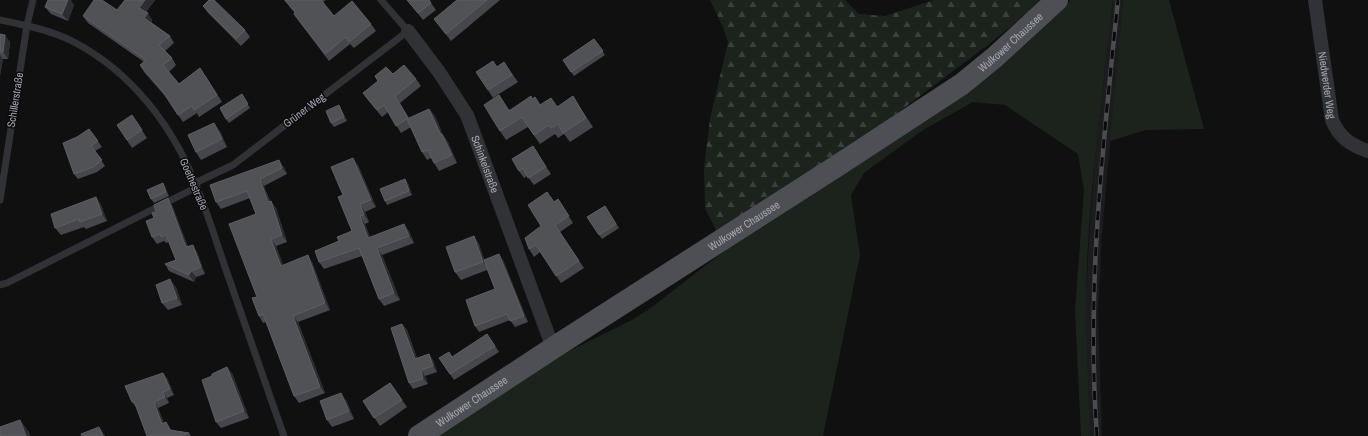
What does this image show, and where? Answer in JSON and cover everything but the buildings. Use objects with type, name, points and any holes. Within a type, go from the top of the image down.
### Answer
[{"type":"main road","name":"Wulkower Chaussee","points":[[419,436],[962,84],[995,57],[1057,0]]},
{"type":"street","name":"Niedwerder Weg","points":[[1315,0],[1332,120],[1336,130],[1348,142],[1368,151]]},
{"type":"street","name":"Schinkelstraße","points":[[408,31],[439,72],[467,115],[553,348]]},
{"type":"lane","name":"Schillerstraße","points":[[0,200],[27,25],[33,0]]},
{"type":"lane","name":"Schinkelstraße","points":[[381,0],[408,31]]},
{"type":"lane","name":"Goethestraße","points":[[0,20],[27,25],[72,41],[109,65],[130,82],[155,112],[176,143],[196,185],[284,436]]},
{"type":"lane","name":"Grüner Weg","points":[[0,284],[7,283],[233,165],[408,31]]},
{"type":"shaded area","points":[[1113,0],[1123,0],[1102,234],[1098,312],[1102,436],[1090,436],[1086,362],[1086,295],[1096,146]]},
{"type":"green space","points":[[710,0],[845,0],[859,14],[885,16],[934,0],[1043,0],[988,45],[837,158],[717,232],[705,208],[704,168],[710,119],[728,42],[723,27]]},
{"type":"green space","points":[[1071,0],[1113,0],[1096,148],[1087,259],[1086,331],[1090,436],[1081,436],[1075,310],[1084,190],[1078,154],[1005,105],[973,102],[923,130],[864,173],[851,195],[860,255],[823,436],[430,436],[557,357],[632,320],[652,307],[727,249],[993,71],[1024,46]]},
{"type":"green space","points":[[1123,0],[1169,0],[1204,129],[1146,130],[1110,141]]},
{"type":"railway","points":[[1097,436],[1094,381],[1095,272],[1102,163],[1118,0]]}]
